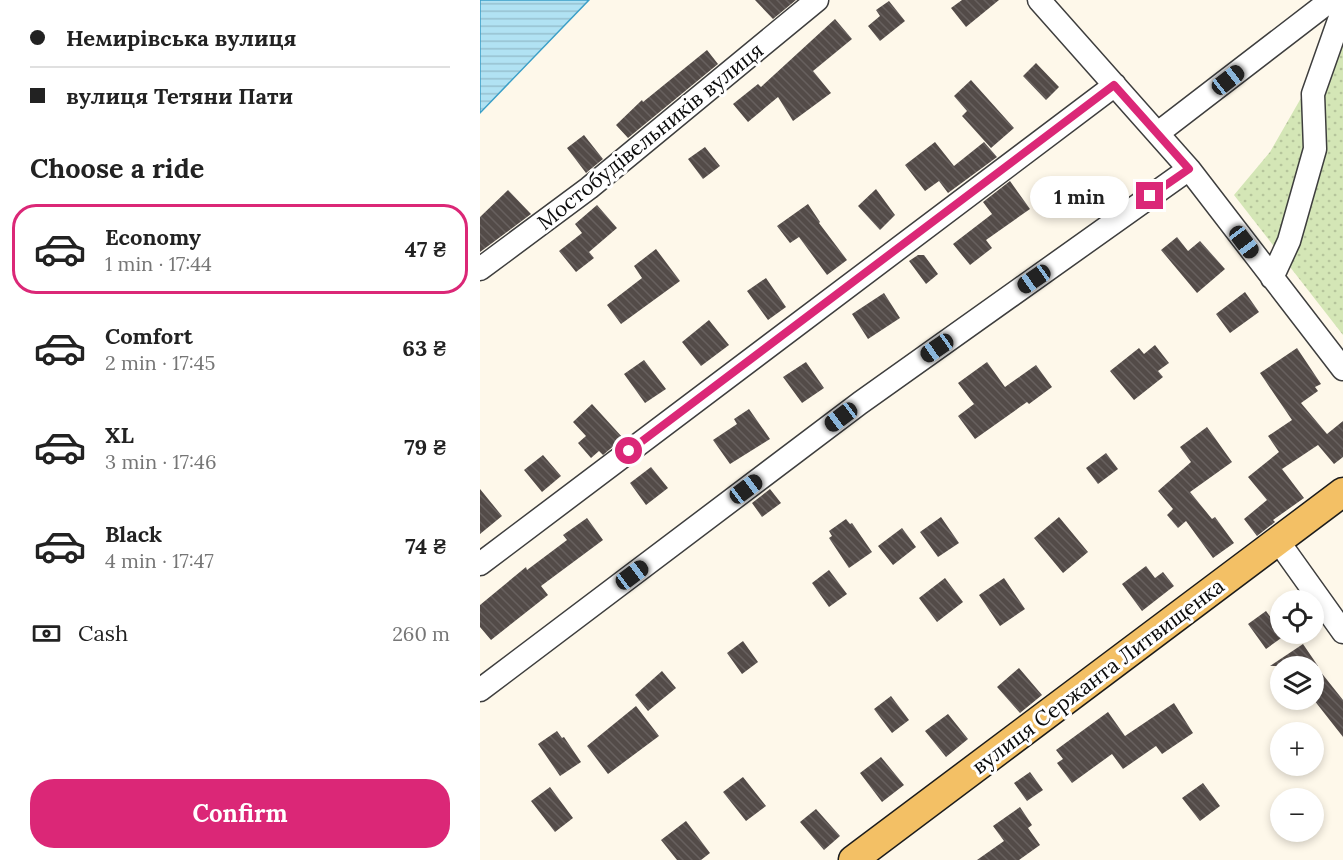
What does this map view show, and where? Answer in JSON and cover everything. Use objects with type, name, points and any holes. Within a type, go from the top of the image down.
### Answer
[{"type":"main road","name":"вулиця Сержанта Литвищенка","points":[[853,860],[1343,492]]},
{"type":"street","name":"Мостобудівельників вулиця","points":[[480,269],[589,188],[817,0]]},
{"type":"street","points":[[1039,0],[1189,169],[1343,369]]},
{"type":"street","points":[[1158,133],[1331,0]]},
{"type":"street","points":[[1272,278],[1289,241],[1315,149],[1313,94],[1343,9]]},
{"type":"street","points":[[480,564],[1114,85]]},
{"type":"street","points":[[480,690],[860,403],[1189,169]]},
{"type":"street","points":[[1278,541],[1343,632]]},
{"type":"green space","points":[[1343,25],[1343,335],[1234,195],[1270,152]]},
{"type":"water","points":[[480,0],[589,0],[480,113]]},
{"type":"building","points":[[755,0],[796,0],[773,19]]},
{"type":"building","points":[[962,0],[999,0],[966,27],[951,8]]},
{"type":"building","points":[[889,1],[905,21],[880,41],[868,26],[880,16],[876,10]]},
{"type":"building","points":[[835,19],[852,39],[813,71],[831,93],[793,121],[778,97],[748,122],[733,104],[758,84],[761,87]]},
{"type":"building","points":[[707,50],[718,64],[628,138],[616,125],[642,100],[643,102]]},
{"type":"building","points":[[1036,63],[1059,87],[1046,100],[1023,76]]},
{"type":"building","points":[[971,80],[1014,128],[991,148],[962,116],[967,111],[954,96]]},
{"type":"building","points":[[584,135],[603,159],[586,173],[567,148]]},
{"type":"building","points":[[935,142],[954,166],[984,142],[997,157],[948,193],[939,181],[925,191],[905,165]]},
{"type":"building","points":[[705,147],[720,166],[703,179],[688,159]]},
{"type":"building","points":[[1010,181],[1030,209],[986,240],[992,248],[970,265],[953,244],[992,214],[983,202]]},
{"type":"building","points":[[876,189],[895,215],[880,230],[858,206]]},
{"type":"building","points":[[508,190],[531,214],[480,252],[480,217]]},
{"type":"building","points":[[808,204],[819,223],[847,260],[827,275],[799,237],[790,243],[777,226]]},
{"type":"building","points":[[597,205],[617,228],[589,252],[594,258],[576,272],[559,251],[582,233],[575,224]]},
{"type":"building","points":[[1177,237],[1188,251],[1200,241],[1225,269],[1197,293],[1161,250]]},
{"type":"building","points":[[656,249],[680,281],[621,324],[607,305],[642,278],[634,266]]},
{"type":"building","points":[[918,255],[924,255],[938,274],[926,284],[909,261]]},
{"type":"building","points":[[766,278],[786,307],[768,320],[747,291]]},
{"type":"building","points":[[1245,292],[1259,312],[1230,333],[1216,314]]},
{"type":"building","points":[[884,293],[900,318],[868,339],[852,314]]},
{"type":"building","points":[[709,320],[729,345],[701,366],[682,342]]},
{"type":"building","points":[[1155,345],[1169,363],[1158,371],[1163,377],[1134,400],[1110,371],[1139,348],[1144,354]]},
{"type":"building","points":[[1297,348],[1321,384],[1315,387],[1318,391],[1301,403],[1327,434],[1343,421],[1343,457],[1334,464],[1318,445],[1282,469],[1304,498],[1273,520],[1275,522],[1257,536],[1244,519],[1267,500],[1248,477],[1279,452],[1268,436],[1292,420],[1260,373]]},
{"type":"building","points":[[644,360],[666,389],[645,403],[624,374]]},
{"type":"building","points":[[806,362],[824,388],[802,403],[783,377]]},
{"type":"building","points":[[987,362],[1005,387],[1036,365],[1052,387],[975,439],[958,416],[974,404],[958,383]]},
{"type":"building","points":[[592,404],[623,438],[603,455],[599,451],[591,458],[578,443],[586,436],[573,422]]},
{"type":"building","points":[[749,409],[770,439],[730,464],[713,440],[737,424],[734,419]]},
{"type":"building","points":[[1207,427],[1232,462],[1190,492],[1212,519],[1215,517],[1234,543],[1213,558],[1186,521],[1178,528],[1167,515],[1173,509],[1158,491],[1191,462],[1180,447]]},
{"type":"building","points":[[1106,453],[1118,469],[1098,484],[1086,468]]},
{"type":"building","points":[[543,455],[561,476],[542,492],[524,470]]},
{"type":"building","points":[[651,467],[668,488],[646,505],[630,483]]},
{"type":"building","points":[[480,489],[502,516],[480,534]]},
{"type":"building","points":[[770,489],[781,503],[762,517],[752,503]]},
{"type":"building","points":[[941,517],[959,543],[938,557],[920,532]]},
{"type":"building","points":[[1059,517],[1088,552],[1063,573],[1034,538]]},
{"type":"building","points":[[587,518],[603,540],[541,586],[548,595],[491,640],[480,627],[480,605],[526,567],[527,570],[567,540],[563,535]]},
{"type":"building","points":[[846,519],[850,524],[852,523],[872,552],[849,568],[829,538],[832,536],[829,531]]},
{"type":"building","points":[[902,528],[916,547],[893,565],[878,546]]},
{"type":"building","points":[[1146,566],[1155,578],[1163,572],[1174,586],[1142,611],[1122,584]]},
{"type":"building","points":[[829,570],[847,594],[829,607],[812,583]]},
{"type":"building","points":[[945,578],[963,602],[937,622],[919,598]]},
{"type":"building","points":[[1004,578],[1025,609],[1000,626],[979,595]]},
{"type":"building","points":[[1266,611],[1270,617],[1270,644],[1273,644],[1266,649],[1248,624]]},
{"type":"building","points":[[743,641],[758,662],[742,674],[727,653]]},
{"type":"building","points":[[1303,644],[1311,656],[1285,656]]},
{"type":"building","points":[[1019,668],[1042,695],[1020,713],[997,687]]},
{"type":"building","points":[[662,671],[676,688],[648,711],[635,695]]},
{"type":"building","points":[[1324,676],[1343,700],[1343,737],[1322,710],[1324,710]]},
{"type":"building","points":[[891,696],[909,720],[892,733],[874,709]]},
{"type":"building","points":[[1174,703],[1193,733],[1162,754],[1156,746],[1123,769],[1112,754],[1072,783],[1057,763],[1063,759],[1056,750],[1108,712],[1125,736]]},
{"type":"building","points":[[636,706],[659,736],[608,774],[587,746]]},
{"type":"building","points":[[948,714],[968,739],[946,757],[925,731]]},
{"type":"building","points":[[557,731],[562,738],[564,737],[581,762],[560,776],[538,744]]},
{"type":"building","points":[[881,757],[904,785],[882,802],[860,773]]},
{"type":"building","points":[[1030,772],[1043,790],[1027,801],[1014,783]]},
{"type":"building","points":[[743,777],[766,806],[746,821],[723,792]]},
{"type":"building","points":[[1203,783],[1220,806],[1200,821],[1182,798]]},
{"type":"building","points":[[550,787],[573,818],[555,832],[531,801]]},
{"type":"building","points":[[1020,807],[1032,825],[1028,828],[1040,845],[1019,860],[977,860],[1004,841],[993,826]]},
{"type":"building","points":[[816,809],[840,836],[824,850],[800,822]]},
{"type":"building","points":[[686,821],[710,853],[701,860],[677,860],[661,840]]},
{"type":"route","points":[[629,451],[1114,85],[1189,169],[1150,196]]}]
